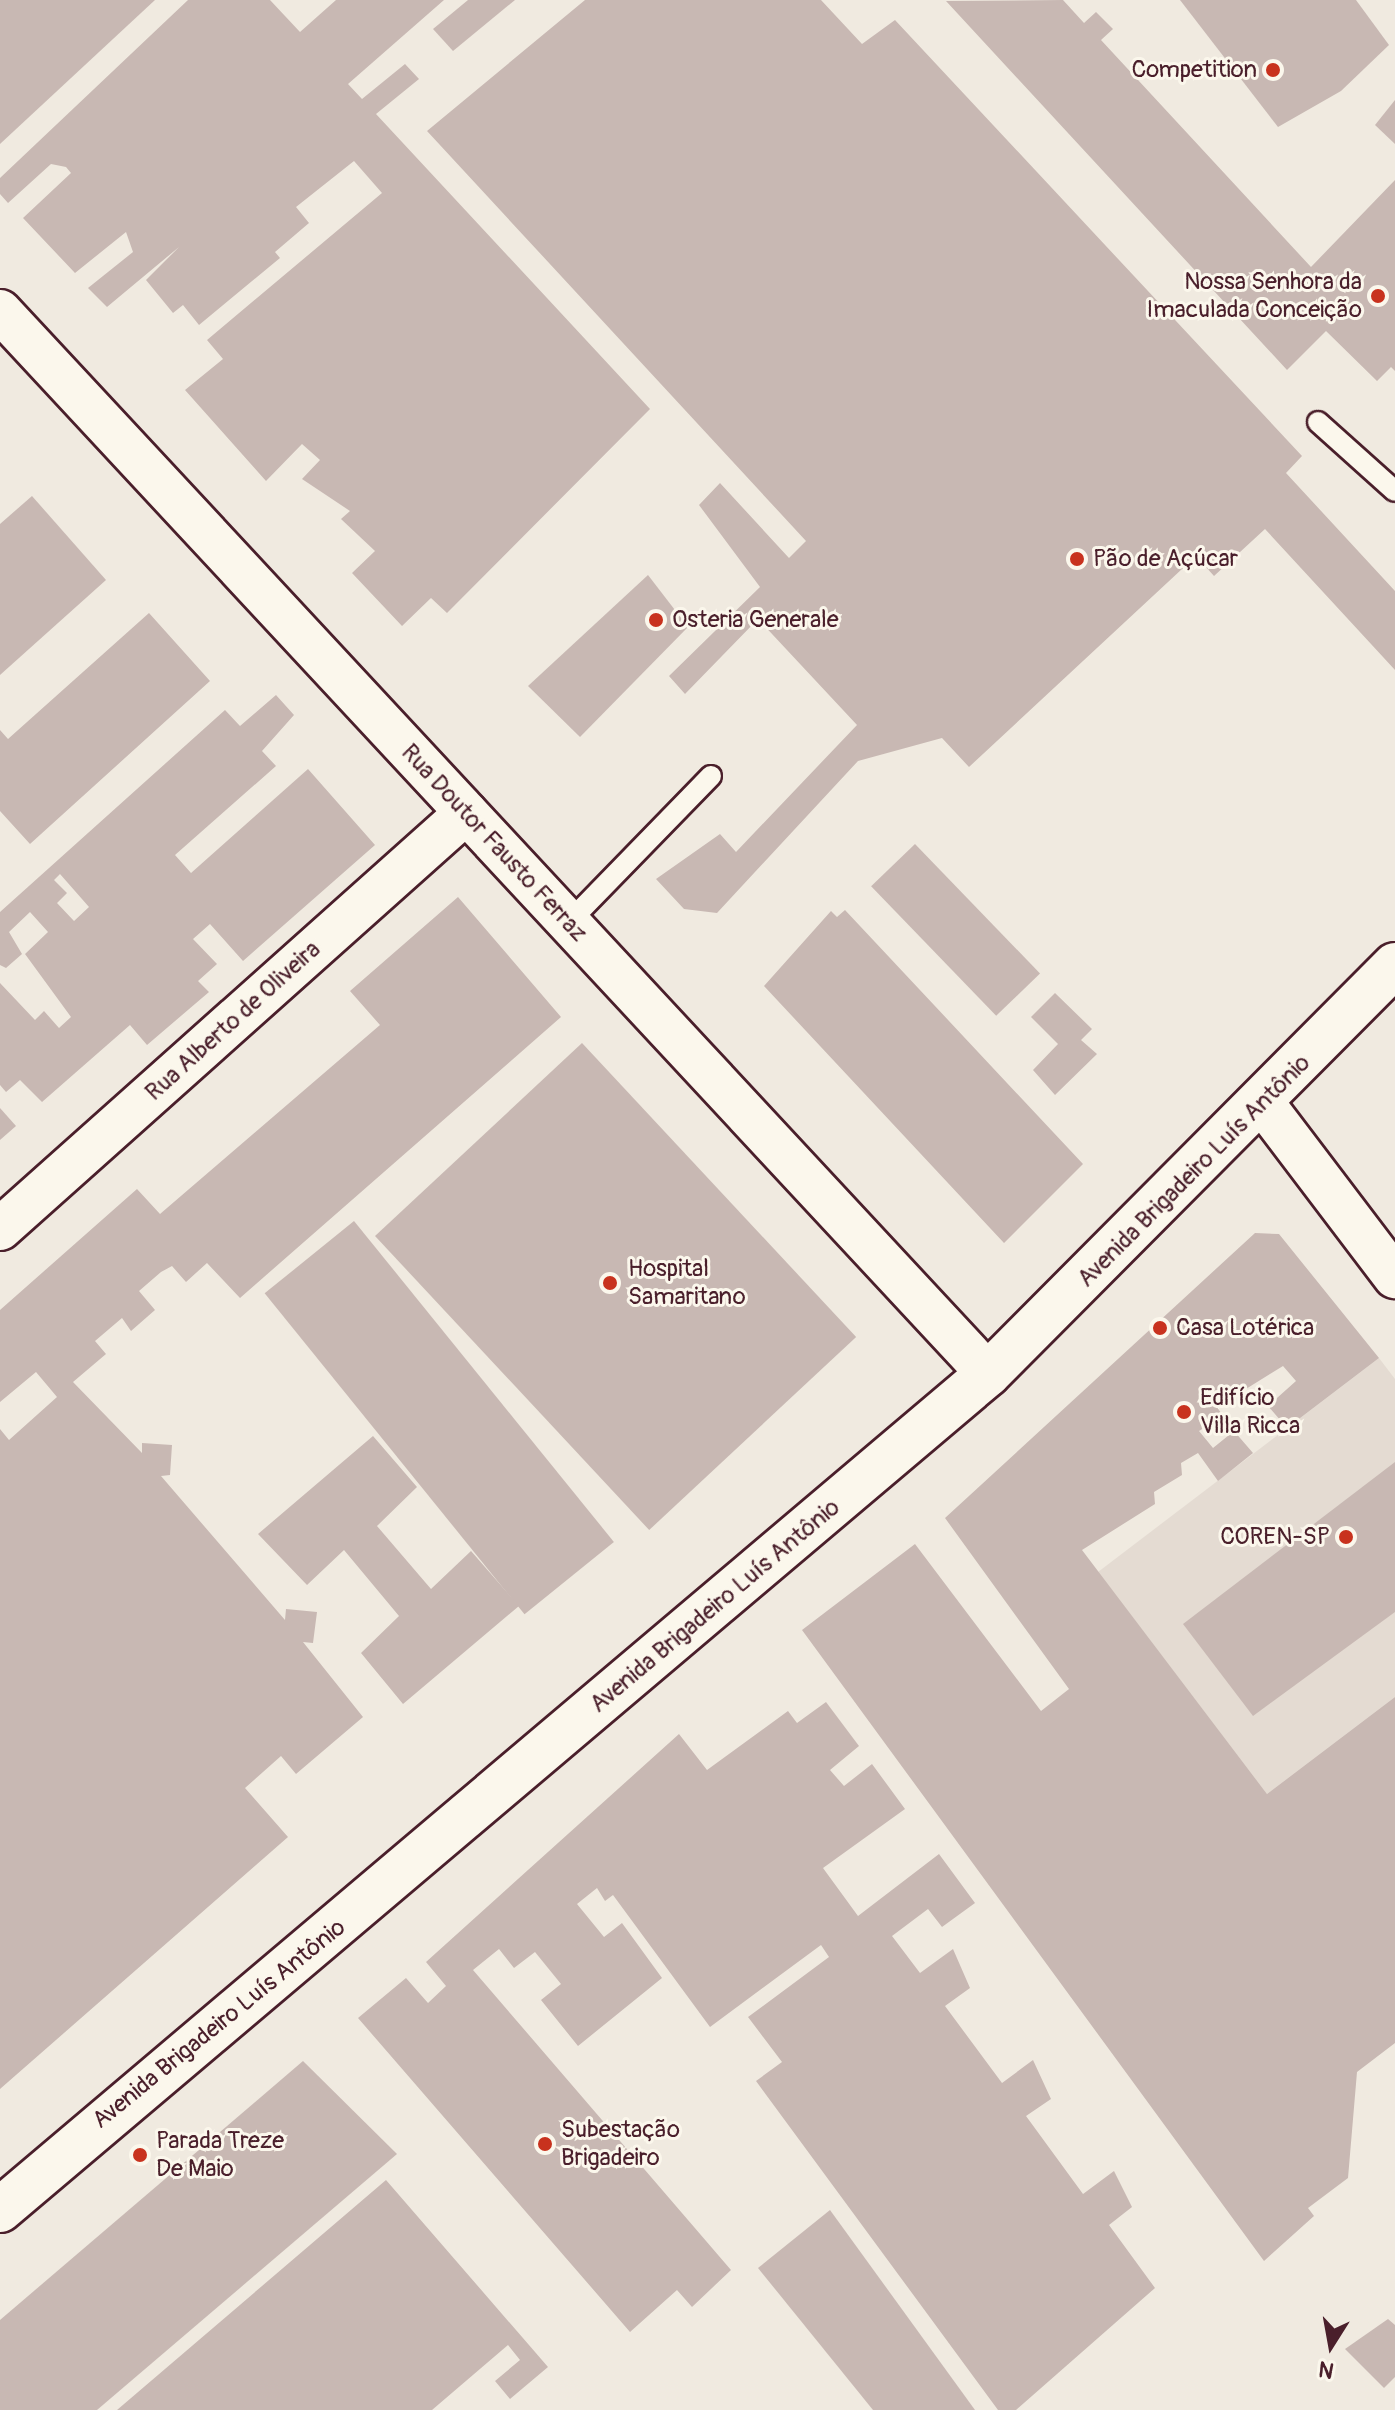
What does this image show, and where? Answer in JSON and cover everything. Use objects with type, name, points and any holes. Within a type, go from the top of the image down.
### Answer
[{"type":"main road","name":"Avenida Brigadeiro Luís Antônio","points":[[0,2210],[988,1374],[1395,965]]},
{"type":"street","name":"Rua Doutor Fausto Ferraz","points":[[0,311],[988,1374]]},
{"type":"street","name":"Rua Alberto de Oliveira","points":[[0,1229],[466,813]]},
{"type":"street","points":[[1262,1102],[1395,1277]]},
{"type":"lane","points":[[1318,422],[1395,491]]},
{"type":"lane","points":[[568,923],[711,776]]},
{"type":"shaded area","points":[[1379,1358],[1395,1379],[1395,1697],[1267,1794],[1098,1572]]},
{"type":"building","points":[[0,0],[155,0],[0,144]]},
{"type":"building","points":[[188,0],[270,0],[300,32],[336,0],[444,0],[348,84],[362,99],[405,64],[419,79],[376,114],[650,409],[447,613],[431,598],[402,626],[352,573],[375,551],[341,519],[350,511],[302,479],[320,460],[302,444],[266,481],[185,390],[223,359],[207,340],[382,193],[354,161],[296,207],[309,223],[275,252],[280,258],[199,325],[183,305],[173,313],[146,280],[179,247],[107,307],[88,288],[133,252],[126,232],[75,273],[23,218],[71,173],[66,167],[51,164],[8,203],[0,194],[0,178]]},
{"type":"building","points":[[468,0],[515,0],[453,51],[433,29]]},
{"type":"building","points":[[585,0],[821,0],[862,44],[895,20],[1302,456],[1286,473],[1395,591],[1395,670],[1265,529],[1214,576],[1196,556],[969,767],[942,738],[858,761],[717,913],[684,909],[656,879],[720,834],[736,852],[857,725],[758,619],[685,694],[669,676],[760,587],[699,505],[720,483],[789,558],[806,541],[427,131]]},
{"type":"building","points":[[1063,0],[1084,23],[1096,12],[1113,29],[1101,40],[1311,267],[1395,180],[1395,371],[1391,367],[1377,381],[1326,331],[1287,370],[946,1]]},
{"type":"building","points":[[1180,0],[1356,0],[1389,45],[1341,91],[1278,127]]},
{"type":"building","points":[[1395,100],[1395,144],[1375,125]]},
{"type":"building","points":[[32,496],[106,580],[0,675],[0,524]]},
{"type":"building","points":[[648,575],[688,627],[580,737],[528,686]]},
{"type":"building","points":[[149,613],[210,681],[30,844],[0,811],[0,730],[8,739]]},
{"type":"building","points":[[276,695],[294,715],[262,751],[276,766],[175,855],[191,873],[308,769],[375,845],[243,961],[210,924],[193,939],[217,964],[198,981],[209,992],[147,1045],[130,1025],[42,1102],[20,1080],[6,1092],[0,1085],[0,983],[35,1020],[44,1011],[59,1028],[71,1017],[25,954],[48,932],[30,912],[9,932],[22,954],[6,968],[0,965],[0,912],[225,710],[240,726]],"holes":[[[60,874],[89,907],[74,921],[57,903],[67,893],[54,880]]]},
{"type":"building","points":[[915,844],[1040,973],[996,1016],[871,886]]},
{"type":"building","points":[[458,897],[561,1017],[240,1298],[207,1263],[186,1282],[172,1266],[161,1272],[139,1291],[155,1310],[131,1331],[122,1318],[95,1341],[106,1354],[73,1382],[142,1453],[142,1443],[172,1445],[170,1475],[161,1476],[285,1620],[286,1609],[317,1612],[313,1643],[303,1642],[363,1717],[296,1774],[281,1756],[245,1788],[288,1837],[0,2089],[0,1429],[9,1440],[57,1397],[36,1372],[0,1402],[0,1310],[137,1189],[160,1214],[380,1025],[350,991]]},
{"type":"building","points":[[845,910],[1083,1164],[1004,1243],[764,986],[831,911],[837,917]]},
{"type":"building","points":[[1055,993],[1092,1029],[1081,1040],[1097,1054],[1055,1095],[1033,1070],[1058,1044],[1031,1017]]},
{"type":"building","name":"Hospital Samaritano","points":[[582,1043],[856,1337],[649,1530],[375,1236]]},
{"type":"building","points":[[0,1108],[16,1126],[0,1140]]},
{"type":"building","points":[[354,1221],[614,1542],[525,1614],[265,1293]]},
{"type":"building","points":[[1255,1233],[1279,1234],[1379,1358],[1287,1428],[1268,1406],[1296,1381],[1283,1366],[1217,1407],[1223,1416],[1199,1431],[1213,1448],[1234,1431],[1253,1453],[1218,1481],[1198,1453],[1181,1463],[1182,1475],[1154,1492],[1155,1504],[1082,1550],[1267,1794],[1395,1697],[1395,2043],[1357,2072],[1348,2178],[1308,2208],[1314,2216],[1264,2261],[802,1630],[915,1544],[1041,1711],[1069,1689],[945,1518]]},
{"type":"building","points":[[373,1436],[417,1487],[377,1526],[431,1589],[471,1551],[519,1606],[403,1704],[361,1653],[399,1616],[344,1550],[307,1585],[258,1534]]},
{"type":"building","name":"COREN-SP","points":[[1395,1462],[1395,1612],[1253,1716],[1183,1624]]},
{"type":"building","points":[[826,1702],[859,1746],[830,1770],[844,1786],[872,1764],[905,1809],[823,1868],[858,1916],[939,1854],[975,1903],[942,1927],[928,1909],[892,1936],[920,1973],[953,1949],[970,1988],[945,2006],[1002,2083],[1033,2060],[1051,2099],[1026,2116],[1083,2194],[1114,2171],[1132,2207],[1109,2225],[1155,2288],[1016,2410],[998,2410],[756,2081],[782,2062],[748,2017],[829,1957],[821,1945],[710,2027],[613,1895],[605,1901],[597,1888],[577,1904],[604,1937],[622,1923],[662,1978],[578,2046],[541,2000],[561,1984],[535,1952],[514,1968],[499,1949],[473,1970],[731,2270],[692,2307],[677,2290],[630,2332],[358,2018],[406,1978],[428,2003],[446,1986],[426,1962],[679,1734],[707,1770],[788,1711],[797,1723]]},
{"type":"building","points":[[303,2061],[397,2154],[97,2410],[0,2410],[0,2320]]},
{"type":"building","points":[[386,2180],[548,2367],[510,2399],[495,2381],[520,2360],[508,2345],[432,2410],[117,2410]]},
{"type":"building","points":[[830,2210],[975,2410],[873,2410],[758,2268]]},
{"type":"building","points":[[1388,2319],[1395,2325],[1395,2377],[1384,2388],[1345,2349]]},
{"type":"place","name":"Competition","points":[[1273,70]]},
{"type":"place","name":"Nossa Senhora da Imaculada Conceição","points":[[1378,296]]},
{"type":"place","name":"Pão de Açúcar","points":[[1077,559]]},
{"type":"place","name":"Osteria Generale","points":[[656,620]]},
{"type":"place","name":"Hospital Samaritano","points":[[610,1283]]},
{"type":"place","name":"Casa Lotérica","points":[[1160,1328]]},
{"type":"place","name":"Edifício Villa Ricca","points":[[1184,1412]]},
{"type":"place","name":"COREN-SP","points":[[1346,1537]]},
{"type":"place","name":"Subestação Brigadeiro","points":[[545,2144]]},
{"type":"place","name":"Parada Treze De Maio","points":[[140,2155]]}]
